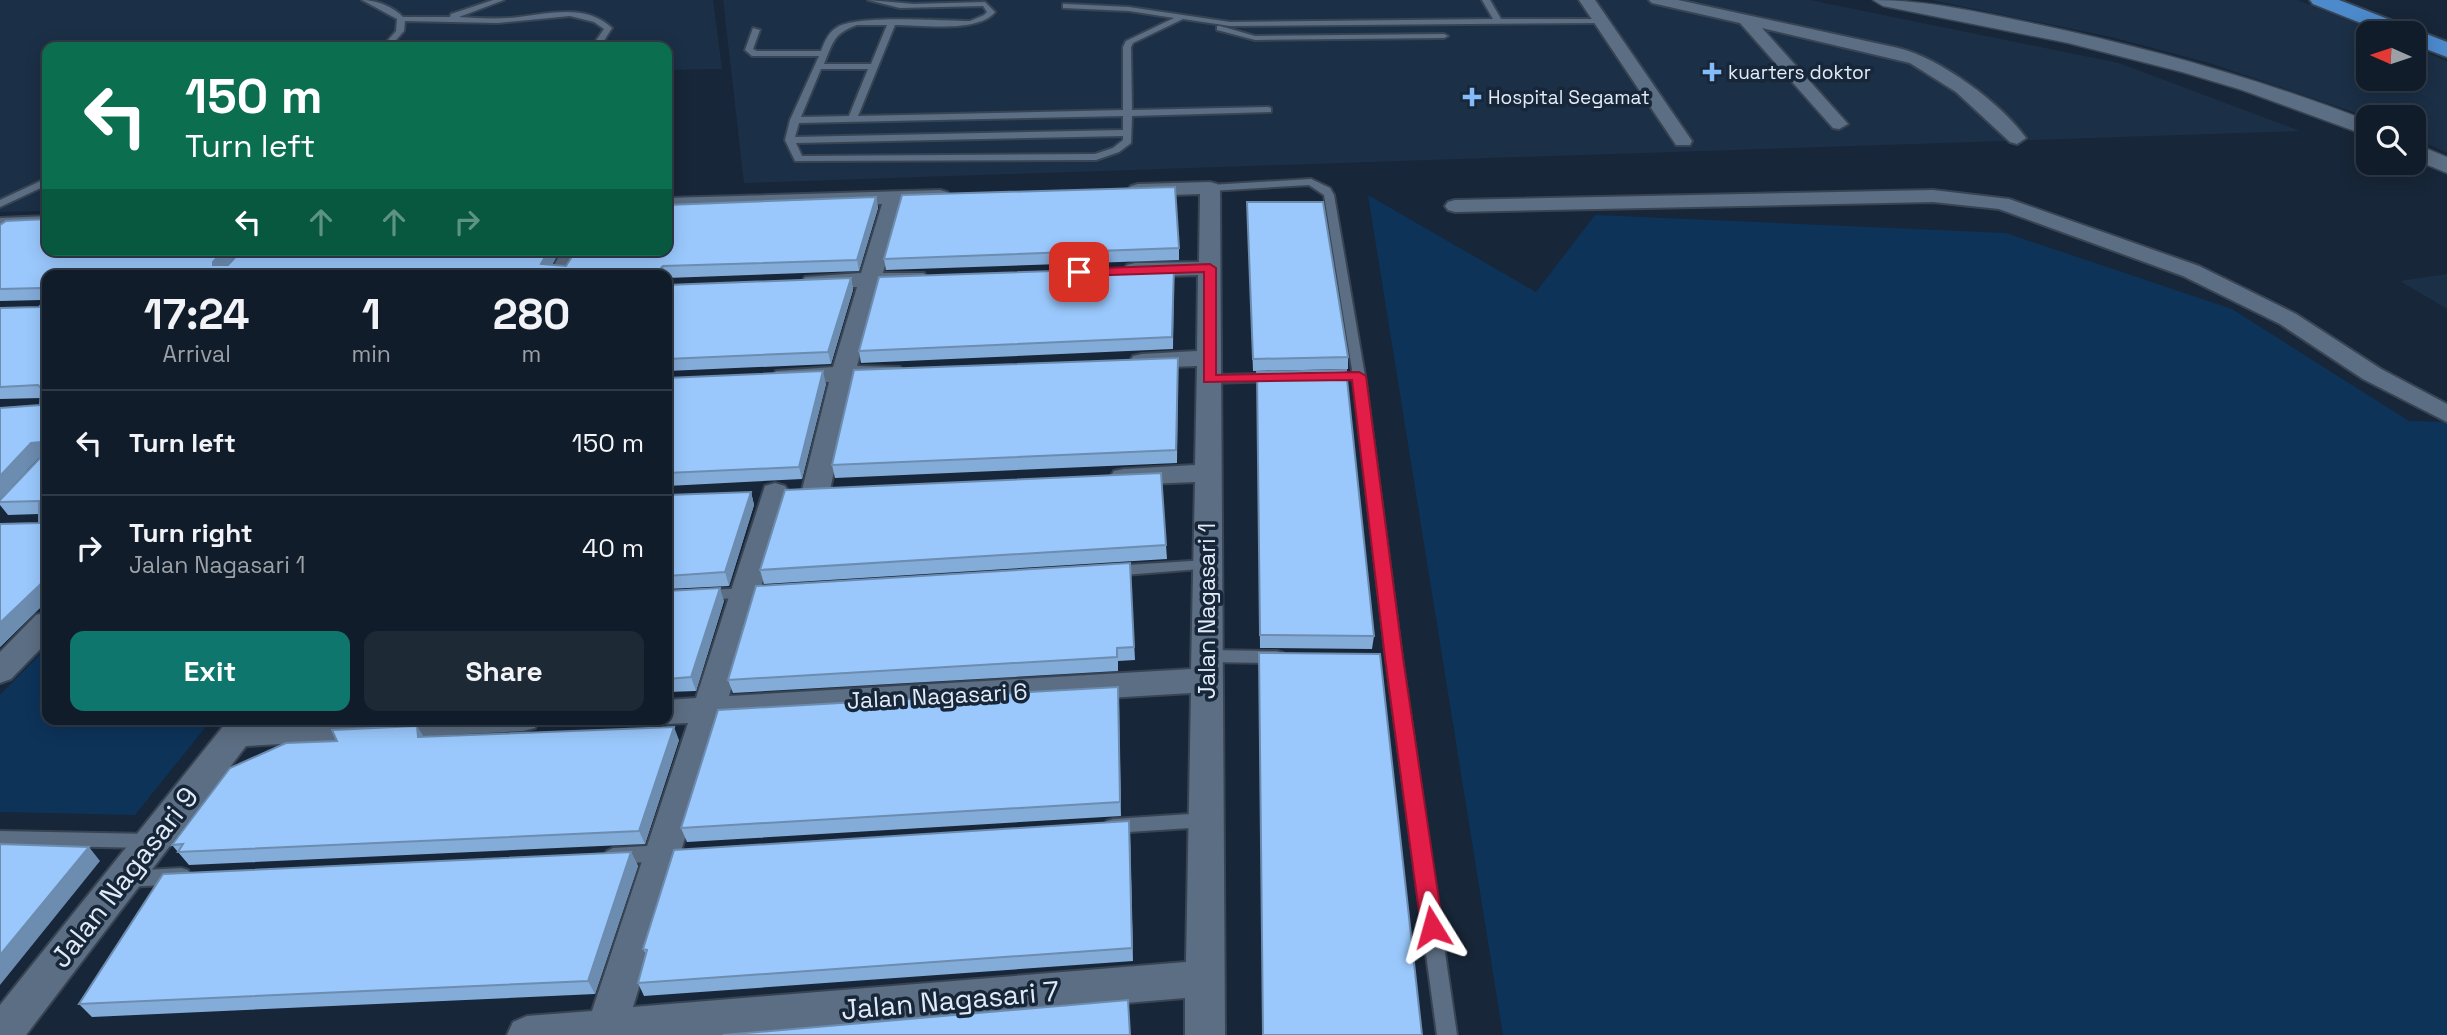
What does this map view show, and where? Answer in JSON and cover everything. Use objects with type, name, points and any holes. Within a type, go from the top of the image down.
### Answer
[{"type":"highway","points":[[2320,0],[2374,21]]},
{"type":"highway","points":[[2426,41],[2447,50]]},
{"type":"street","points":[[1587,0],[1683,141]]},
{"type":"street","points":[[1657,0],[1928,62],[1954,80],[2017,138]]},
{"type":"street","points":[[1883,0],[2074,37],[2192,66],[2282,95],[2356,124]]},
{"type":"street","points":[[1746,20],[1839,124]]},
{"type":"street","points":[[2426,156],[2447,166]]},
{"type":"street","points":[[1114,191],[1210,188]]},
{"type":"street","name":"Jalan Nagasari 1","points":[[1205,1035],[1210,188]]},
{"type":"street","points":[[672,204],[963,195]]},
{"type":"street","points":[[1455,206],[1933,196],[2002,203],[2131,248],[2238,292],[2287,319],[2411,397],[2447,414]]},
{"type":"street","points":[[605,1032],[668,853],[708,709],[752,593],[761,493],[829,490],[843,374],[894,197]]},
{"type":"street","points":[[0,224],[42,222]]},
{"type":"street","points":[[1114,271],[1210,268]]},
{"type":"street","points":[[788,283],[937,278]]},
{"type":"street","points":[[1114,362],[1209,369]]},
{"type":"street","points":[[762,377],[911,371]]},
{"type":"street","points":[[1100,478],[1208,473]]},
{"type":"street","points":[[0,671],[42,628]]},
{"type":"street","name":"Jalan Nagasari 6","points":[[672,712],[1207,668]]},
{"type":"street","points":[[242,727],[312,725]]},
{"type":"street","name":"Jalan Nagasari 9","points":[[1,1035],[242,727]]},
{"type":"street","name":"Jalan Nagasari 7","points":[[527,1035],[605,1032],[1206,978]]},
{"type":"lane","points":[[366,0],[397,13],[401,19],[400,31],[390,42]]},
{"type":"lane","points":[[449,18],[500,0]]},
{"type":"lane","points":[[872,0],[888,5],[906,6],[985,4],[991,12],[971,23],[856,23],[839,29],[830,39],[795,120],[790,140],[798,159],[1096,157],[1116,150],[1128,141],[1126,47],[1129,41],[1180,18]]},
{"type":"lane","points":[[1486,0],[1498,21]]},
{"type":"lane","points":[[1066,6],[1129,9],[1205,22],[1254,24],[1600,21]]},
{"type":"lane","points":[[401,19],[500,21],[550,15],[588,18],[608,28],[599,42]]},
{"type":"lane","points":[[1205,22],[1255,38],[1444,36]]},
{"type":"lane","points":[[852,119],[892,23]]},
{"type":"lane","points":[[756,30],[749,50],[755,54],[824,53]]},
{"type":"lane","points":[[818,66],[873,67]]},
{"type":"lane","points":[[795,120],[1268,110]]},
{"type":"lane","points":[[790,140],[1127,133]]},
{"type":"lane","points":[[1210,188],[1311,182],[1326,190],[1329,195],[1387,658],[1447,1035]]},
{"type":"lane","points":[[0,204],[42,183]]},
{"type":"lane","points":[[1209,369],[1291,377]]},
{"type":"lane","points":[[1099,572],[1207,565]]},
{"type":"lane","points":[[672,597],[752,593]]},
{"type":"lane","points":[[1207,668],[1287,657]]},
{"type":"lane","points":[[1094,827],[1206,820]]},
{"type":"lane","points":[[0,838],[152,841]]},
{"type":"lane","points":[[592,857],[668,853]]},
{"type":"lane","points":[[122,879],[205,875]]},
{"type":"shaded area","points":[[0,0],[713,0],[722,69],[672,70],[672,42],[42,42],[42,211],[0,212]]},
{"type":"shaded area","name":"Hospital Segamat","points":[[723,0],[1810,0],[2119,63],[2300,131],[744,183]]},
{"type":"shaded area","points":[[1931,0],[2298,0],[2356,24],[2356,91],[2426,91],[2426,52],[2447,61],[2447,153],[2426,143],[2426,105],[2356,105],[2356,113],[2209,63],[2111,37]]},
{"type":"shaded area","points":[[1368,195],[1536,292],[1595,215],[2006,233],[2232,309],[2409,421],[2447,422],[2447,1035],[1503,1035]]},
{"type":"shaded area","points":[[2447,274],[2447,309],[2400,281]]},
{"type":"shaded area","points":[[42,652],[42,725],[207,725],[135,815],[0,812],[0,695]]},
{"type":"building","points":[[1175,187],[1179,248],[884,259],[902,195]]},
{"type":"building","points":[[876,197],[857,260],[663,266],[661,270],[42,270],[42,304],[41,288],[0,289],[0,225],[6,221],[42,219],[42,256],[218,256],[213,265],[228,265],[236,256],[546,256],[541,264],[566,266],[572,256],[672,256],[672,205]]},
{"type":"building","points":[[1247,202],[1323,202],[1348,357],[1253,359]]},
{"type":"building","points":[[1174,267],[1172,337],[859,351],[879,277]]},
{"type":"building","points":[[851,278],[828,352],[672,359],[672,285]]},
{"type":"building","points":[[42,304],[42,583],[0,623],[0,524],[39,523],[39,501],[0,500],[40,458],[40,442],[31,443],[0,476],[0,408],[40,405],[41,388],[38,385],[0,387],[0,308],[39,307]]},
{"type":"building","points":[[1178,358],[1176,450],[832,465],[854,370]]},
{"type":"building","points":[[1346,370],[1374,636],[1260,635],[1257,372]]},
{"type":"building","points":[[823,371],[799,467],[672,473],[672,378]]},
{"type":"building","points":[[1161,473],[1166,545],[760,570],[785,490]]},
{"type":"building","points":[[751,492],[725,572],[672,576],[672,495]]},
{"type":"building","points":[[1130,563],[1134,647],[1117,648],[1117,657],[728,680],[756,586]]},
{"type":"building","points":[[720,588],[691,677],[672,679],[672,591]]},
{"type":"building","points":[[1259,653],[1380,654],[1422,1035],[1263,1035]]},
{"type":"building","points":[[1118,687],[1120,802],[681,828],[718,710]]},
{"type":"building","points":[[417,726],[418,737],[674,727],[639,831],[178,852],[183,844],[172,845],[230,768],[286,743],[337,741],[332,730]]},
{"type":"building","points":[[1129,821],[1132,948],[638,983],[647,950],[643,949],[674,850]]},
{"type":"building","points":[[0,844],[89,847],[0,955]]},
{"type":"building","points":[[631,852],[588,981],[79,1004],[163,874]]},
{"type":"building","points":[[1128,1000],[1130,1035],[723,1035]]},
{"type":"place","name":"kuarters doktor","points":[[1712,72]]},
{"type":"place","name":"Hospital Segamat","points":[[1472,97]]},
{"type":"route","points":[[1079,272],[1210,268],[1209,379],[1359,376],[1394,658],[1432,927]]}]
